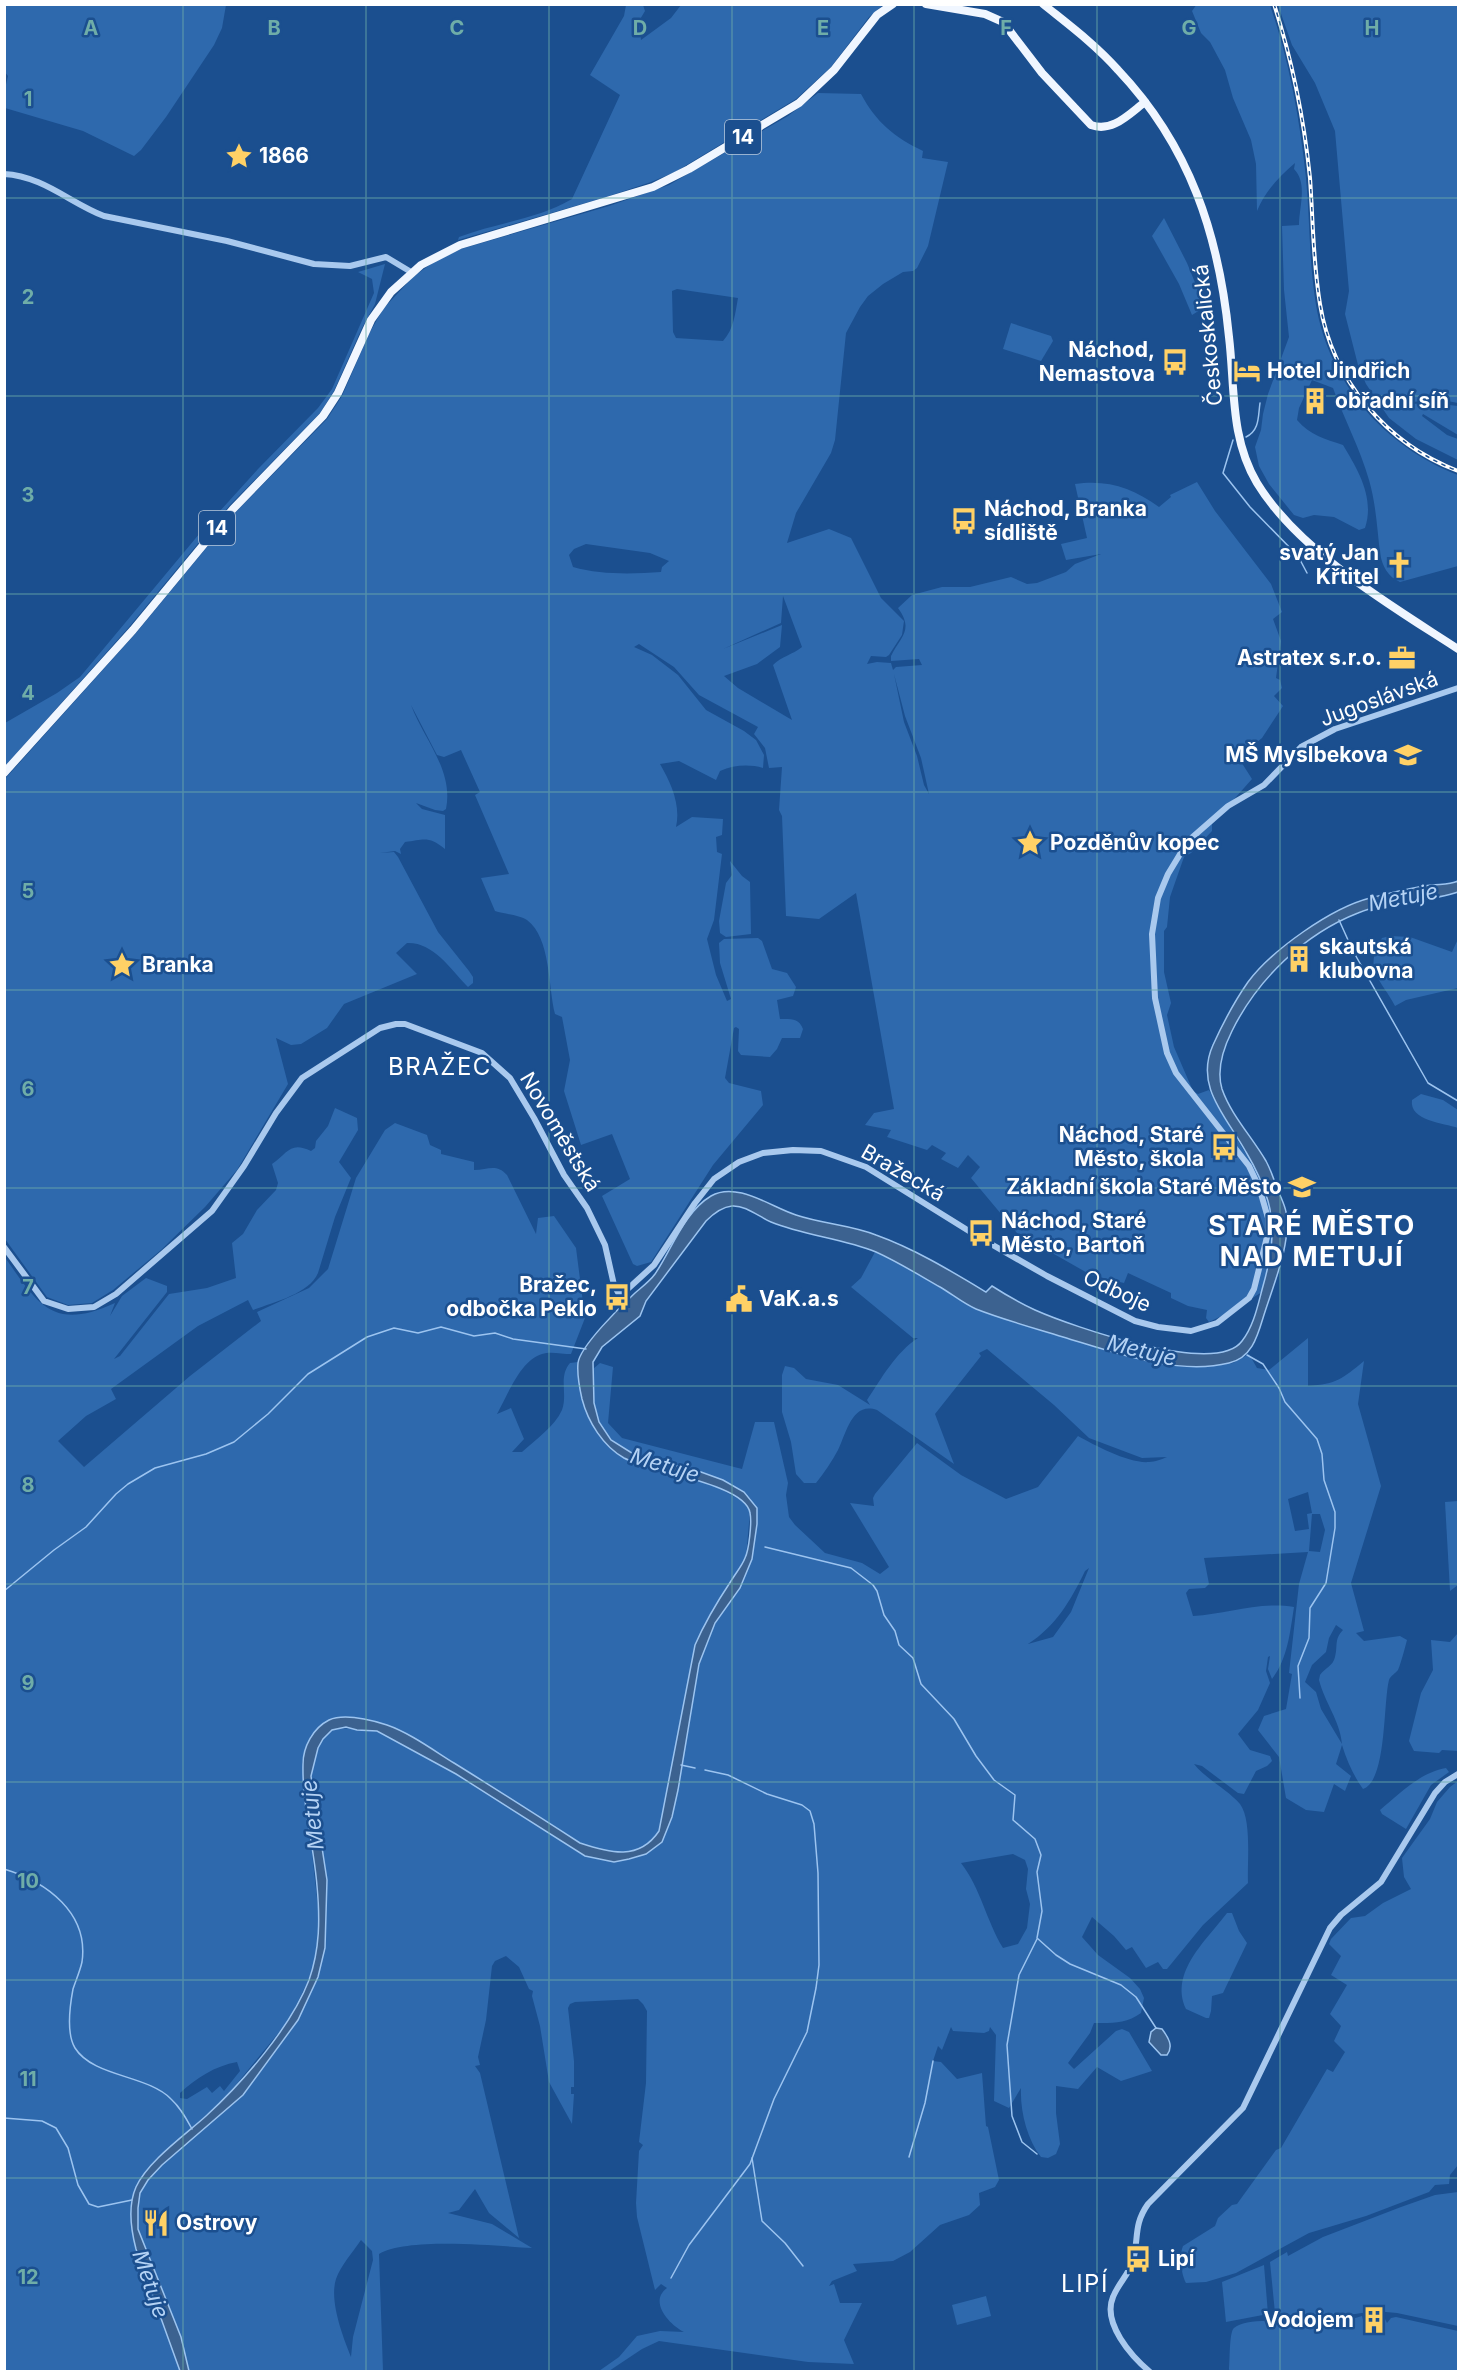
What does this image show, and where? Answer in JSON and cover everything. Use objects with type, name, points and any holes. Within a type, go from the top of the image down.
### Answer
[{"type":"main road","name":"14","points":[[4,773],[133,630],[233,509],[323,416],[338,393],[379,306],[411,272],[431,258],[459,245],[653,187],[677,176],[799,103],[834,70],[878,15],[893,4]]},
{"type":"main road","points":[[926,4],[985,14],[1003,22],[1042,73],[1090,125],[1100,128],[1111,126],[1145,102]]},
{"type":"main road","name":"Českoskalická","points":[[1043,4],[1104,55],[1145,102],[1180,157],[1195,189],[1212,234],[1226,302],[1238,434],[1242,453],[1256,482],[1278,512],[1307,540],[1361,585],[1458,649]]},
{"type":"street","points":[[4,174],[39,181],[104,216],[227,241],[314,264],[351,266],[386,257],[411,272]]},
{"type":"street","name":"Jugoslávská","points":[[1268,1233],[1268,1218],[1264,1202],[1249,1166],[1176,1073],[1167,1053],[1155,998],[1152,934],[1158,898],[1168,874],[1188,841],[1228,806],[1264,785],[1301,747],[1335,729],[1458,688]]},
{"type":"street","name":"Novoměstská","points":[[4,1247],[44,1301],[61,1308],[80,1310],[94,1307],[116,1294],[212,1211],[244,1166],[276,1113],[302,1078],[380,1028],[396,1023],[405,1024],[482,1053],[510,1078],[564,1175],[587,1208],[605,1245],[614,1285],[620,1296]]},
{"type":"street","name":"Bražecká","points":[[620,1296],[654,1265],[695,1203],[714,1179],[739,1162],[763,1153],[793,1150],[821,1151],[866,1167],[977,1236]]},
{"type":"street","name":"Odboje","points":[[977,1236],[1114,1311],[1158,1327],[1191,1331],[1217,1323],[1249,1298],[1254,1289],[1268,1233]]},
{"type":"street","points":[[1150,2372],[1124,2342],[1114,2326],[1110,2311],[1115,2292],[1132,2261],[1140,2216],[1150,2201],[1243,2108],[1330,1928],[1341,1915],[1378,1886],[1435,1793],[1445,1782],[1458,1774]]},
{"type":"shaded area","points":[[5,4],[226,5],[222,28],[214,45],[166,117],[134,156],[83,131],[5,108],[8,76],[4,71]]},
{"type":"shaded area","points":[[742,4],[746,6],[748,4],[883,5],[869,17],[831,67],[796,99],[675,172],[606,197],[458,240],[459,237],[531,216],[572,199],[620,95],[590,75],[624,16],[626,5],[643,5],[645,11],[639,21],[641,40],[671,18],[681,5]]},
{"type":"shaded area","points":[[1197,4],[1270,5],[1288,69],[1301,134],[1314,289],[1323,334],[1333,361],[1347,386],[1364,409],[1407,448],[1431,463],[1458,475],[1458,566],[1400,582],[1386,570],[1380,553],[1375,507],[1369,480],[1333,388],[1312,380],[1299,408],[1297,420],[1313,433],[1343,445],[1359,474],[1366,495],[1368,517],[1365,528],[1359,530],[1334,517],[1314,515],[1303,518],[1294,515],[1269,484],[1259,466],[1255,447],[1268,394],[1289,337],[1284,290],[1282,226],[1299,225],[1302,188],[1294,169],[1295,163],[1273,185],[1257,211],[1256,164],[1251,140],[1233,98],[1225,70],[1210,42],[1201,33],[1192,11]]},
{"type":"shaded area","points":[[1278,5],[1458,5],[1458,403],[1442,400],[1410,402],[1411,404],[1432,403],[1458,406],[1458,435],[1423,414],[1422,416],[1447,435],[1458,439],[1458,460],[1416,439],[1389,418],[1366,384],[1358,365],[1345,314],[1349,291],[1335,131],[1315,83],[1292,45]]},
{"type":"shaded area","points":[[818,93],[861,94],[873,113],[887,128],[923,151],[922,158],[948,162],[928,246],[917,268],[903,272],[868,296],[846,333],[835,440],[831,453],[796,513],[787,543],[829,529],[851,538],[881,598],[904,621],[902,635],[889,655],[886,657],[871,656],[867,664],[891,663],[893,670],[896,667],[922,665],[919,659],[891,661],[891,656],[902,638],[905,628],[905,622],[903,616],[898,608],[912,595],[942,587],[970,587],[1011,577],[1027,584],[1037,583],[1066,572],[1075,564],[1101,554],[1066,560],[1061,544],[1087,538],[1075,484],[1109,484],[1129,490],[1159,507],[1171,497],[1170,495],[1197,482],[1215,511],[1271,584],[1282,612],[1273,619],[1281,641],[1276,678],[1280,680],[1282,688],[1274,696],[1283,706],[1262,738],[1238,757],[1252,779],[1212,824],[1212,831],[1191,853],[1184,857],[1170,897],[1167,927],[1164,931],[1164,972],[1171,1003],[1167,1015],[1174,1047],[1193,1091],[1198,1094],[1209,1090],[1256,1173],[1270,1209],[1273,1244],[1262,1292],[1209,1322],[1206,1318],[1207,1310],[1188,1306],[1171,1298],[1171,1293],[1128,1273],[1124,1283],[1091,1275],[1017,1233],[971,1178],[980,1167],[968,1155],[958,1168],[941,1159],[946,1153],[932,1145],[927,1150],[887,1137],[891,1130],[865,1125],[874,1113],[894,1109],[856,893],[819,919],[786,916],[782,816],[779,810],[782,767],[769,768],[765,748],[754,734],[758,727],[699,695],[674,667],[639,644],[634,647],[652,655],[678,675],[706,710],[756,740],[764,755],[763,768],[731,767],[720,771],[716,780],[679,761],[660,764],[674,794],[677,811],[676,827],[692,817],[723,819],[722,835],[716,837],[717,852],[722,854],[714,920],[707,939],[716,975],[727,1001],[731,999],[720,963],[719,943],[724,939],[758,938],[762,941],[772,969],[787,973],[796,987],[793,996],[777,1000],[780,1019],[797,1021],[803,1029],[800,1038],[782,1038],[770,1057],[741,1055],[738,1051],[739,1029],[734,1028],[725,1078],[729,1083],[761,1091],[763,1105],[713,1165],[651,1262],[637,1266],[633,1264],[602,1196],[630,1179],[612,1134],[581,1145],[564,1091],[570,1060],[562,1017],[555,1014],[541,938],[527,920],[495,911],[481,878],[509,874],[475,795],[480,792],[461,750],[444,757],[437,755],[411,705],[442,768],[447,795],[446,809],[443,811],[416,803],[422,809],[445,815],[445,849],[431,840],[422,839],[405,842],[400,849],[401,854],[395,851],[380,853],[394,852],[398,857],[438,932],[469,971],[473,977],[473,983],[468,987],[433,951],[407,943],[396,953],[417,974],[344,1004],[327,1028],[301,1044],[291,1045],[276,1038],[288,1084],[237,1170],[205,1207],[161,1250],[113,1290],[92,1303],[68,1305],[47,1297],[5,1239],[4,780],[136,633],[236,512],[327,419],[342,396],[369,334],[383,309],[414,276],[434,262],[461,249],[609,206],[669,185],[788,116]],"holes":[[[677,289],[738,298],[732,326],[723,341],[676,338],[673,332],[672,291]],[[586,544],[650,553],[669,561],[662,567],[661,572],[606,573],[573,567],[569,555],[574,549]],[[783,596],[802,647],[773,665],[792,720],[738,688],[724,676],[757,664],[780,647],[782,625],[723,649],[781,623]],[[894,674],[905,716],[921,758],[929,794],[904,722]]]},
{"type":"shaded area","points":[[1164,218],[1187,263],[1205,307],[1192,315],[1179,284],[1152,236]]},
{"type":"shaded area","points":[[385,264],[375,304],[334,391],[320,413],[229,506],[129,627],[5,766],[5,723],[80,677],[200,533],[318,408],[332,389],[374,293],[372,279],[358,272]]},
{"type":"shaded area","points":[[1011,323],[1051,336],[1053,341],[1041,361],[1003,349]]},
{"type":"shaded area","points":[[730,861],[750,882],[751,934],[726,937],[720,933],[719,921],[726,883],[732,875]]},
{"type":"shaded area","points":[[1410,937],[1452,952],[1458,939],[1458,988],[1406,1000],[1395,1006],[1374,967],[1376,949],[1382,938]]},
{"type":"shaded area","points":[[1421,1094],[1443,1100],[1458,1110],[1458,1128],[1429,1120],[1416,1113],[1412,1100]]},
{"type":"shaded area","points":[[335,1108],[357,1118],[358,1130],[339,1162],[351,1178],[335,1217],[318,1273],[307,1287],[253,1310],[248,1300],[198,1326],[111,1389],[116,1399],[86,1416],[58,1441],[84,1467],[190,1376],[261,1321],[257,1312],[309,1288],[328,1269],[356,1178],[385,1130],[395,1123],[427,1135],[430,1145],[441,1150],[441,1154],[474,1162],[474,1170],[495,1168],[503,1171],[536,1234],[538,1218],[554,1216],[576,1248],[585,1318],[571,1354],[549,1353],[534,1358],[521,1371],[510,1389],[497,1414],[511,1408],[524,1439],[512,1452],[522,1452],[555,1422],[564,1404],[566,1368],[570,1363],[578,1362],[583,1400],[595,1430],[646,1467],[711,1484],[746,1503],[750,1511],[746,1558],[704,1625],[659,1831],[651,1841],[633,1851],[613,1852],[580,1843],[424,1744],[388,1725],[368,1720],[311,1735],[302,1763],[319,1916],[316,1959],[307,1983],[289,2020],[226,2097],[157,2160],[137,2186],[136,2249],[180,2371],[5,2371],[4,1256],[37,1300],[61,1314],[76,1315],[115,1303],[110,1316],[122,1296],[146,1278],[167,1286],[167,1292],[114,1359],[120,1356],[169,1294],[207,1288],[236,1278],[232,1243],[243,1234],[257,1210],[276,1190],[278,1183],[272,1164],[294,1148],[311,1151],[328,1126]],"holes":[[[237,2062],[240,2071],[224,2091],[220,2086],[212,2093],[207,2087],[187,2099],[180,2098],[180,2093],[186,2088],[214,2070]]]},
{"type":"shaded area","points":[[875,1252],[974,1308],[1127,1356],[1187,1366],[1206,1367],[1233,1363],[1249,1354],[1257,1368],[1269,1370],[1308,1338],[1308,1386],[1339,1380],[1364,1361],[1358,1404],[1381,1486],[1351,1583],[1364,1631],[1356,1633],[1364,1641],[1400,1636],[1407,1640],[1399,1668],[1389,1680],[1383,1740],[1376,1772],[1371,1783],[1363,1789],[1342,1745],[1336,1764],[1351,1776],[1345,1791],[1334,1784],[1324,1812],[1306,1810],[1286,1798],[1279,1757],[1258,1730],[1264,1716],[1286,1709],[1292,1674],[1289,1673],[1299,1584],[1308,1552],[1204,1558],[1209,1584],[1205,1588],[1189,1589],[1186,1593],[1193,1616],[1256,1607],[1294,1607],[1288,1644],[1282,1662],[1272,1679],[1268,1669],[1270,1656],[1268,1657],[1266,1671],[1270,1683],[1258,1710],[1238,1734],[1250,1750],[1270,1756],[1272,1761],[1256,1771],[1244,1794],[1238,1793],[1202,1766],[1194,1764],[1235,1799],[1244,1811],[1248,1831],[1248,1883],[1203,1925],[1167,1969],[1163,1969],[1158,1962],[1146,1968],[1132,1947],[1126,1950],[1092,1917],[1082,1937],[1098,1955],[1130,1978],[1140,1989],[1144,1998],[1141,2013],[1135,2017],[1119,2022],[1094,2023],[1090,2033],[1068,2063],[1074,2069],[1116,2031],[1122,2029],[1129,2032],[1152,2071],[1121,2081],[1097,2067],[1078,2089],[1056,2086],[1056,2113],[1060,2144],[1056,2154],[1048,2158],[1041,2157],[1028,2133],[1023,2115],[1021,2088],[1009,2108],[994,2101],[996,2035],[990,2027],[989,2031],[984,2033],[953,2031],[951,2027],[942,2050],[938,2046],[933,2061],[941,2062],[957,2079],[982,2073],[986,2126],[999,2180],[995,2187],[979,2193],[980,2205],[969,2215],[940,2225],[910,2252],[893,2261],[853,2264],[857,2271],[832,2281],[829,2286],[834,2284],[840,2303],[862,2303],[844,2340],[854,2364],[808,2362],[659,2341],[642,2349],[609,2371],[599,2371],[619,2357],[637,2336],[660,2331],[684,2332],[667,2319],[660,2306],[662,2294],[667,2288],[661,2284],[655,2290],[637,2217],[639,2151],[643,2145],[639,2142],[646,2083],[647,2011],[638,1999],[570,2004],[568,2008],[574,2061],[574,2087],[571,2087],[571,2094],[574,2094],[572,2124],[549,2082],[540,2026],[532,1996],[533,1991],[529,1989],[519,1967],[506,1956],[495,1961],[492,1966],[486,2020],[478,2057],[480,2065],[475,2066],[480,2073],[519,2238],[489,2213],[475,2189],[459,2210],[448,2213],[492,2224],[532,2248],[431,2244],[392,2249],[379,2254],[383,2371],[189,2371],[181,2337],[138,2229],[140,2193],[162,2165],[243,2095],[278,2048],[325,1948],[311,1776],[317,1751],[326,1734],[334,1729],[353,1728],[376,1730],[388,1735],[465,1780],[585,1856],[614,1861],[638,1857],[657,1842],[672,1817],[699,1664],[715,1623],[740,1588],[752,1559],[751,1499],[734,1487],[714,1478],[649,1460],[629,1452],[613,1440],[600,1424],[595,1411],[593,1369],[600,1363],[613,1367],[608,1423],[622,1438],[742,1469],[755,1422],[774,1422],[788,1483],[786,1495],[789,1517],[825,1553],[862,1563],[880,1574],[889,1567],[850,1503],[874,1506],[875,1494],[917,1443],[961,1475],[1006,1499],[1038,1487],[1078,1436],[1132,1460],[1151,1462],[1167,1457],[1142,1458],[1089,1438],[1054,1405],[987,1349],[979,1353],[981,1356],[935,1414],[954,1464],[877,1410],[868,1408],[861,1410],[851,1421],[836,1454],[816,1483],[804,1483],[796,1474],[791,1442],[782,1412],[782,1375],[785,1366],[794,1368],[806,1379],[838,1385],[870,1405],[867,1400],[890,1366],[918,1338],[913,1338],[851,1287],[861,1278]],"holes":[[[1308,1492],[1312,1513],[1307,1514],[1309,1529],[1295,1531],[1288,1499]],[[1312,1514],[1320,1514],[1325,1530],[1320,1552],[1309,1551]],[[1089,1568],[1071,1612],[1053,1637],[1028,1644],[1055,1621],[1085,1571]],[[1336,1625],[1343,1630],[1337,1640],[1334,1660],[1320,1675],[1319,1680],[1342,1744],[1321,1709],[1316,1692],[1305,1682],[1312,1665],[1326,1652],[1329,1638]],[[1013,1854],[1025,1860],[1028,1869],[1026,1889],[1030,1904],[1027,1928],[1018,1944],[1003,1948],[968,1873],[961,1863]],[[361,2240],[372,2251],[373,2260],[353,2337],[351,2357],[338,2319],[334,2298],[336,2279]]]},
{"type":"shaded area","points":[[1458,1501],[1458,1585],[1450,1591],[1445,1502]]},
{"type":"shaded area","points":[[1458,1633],[1458,1751],[1442,1750],[1439,1753],[1414,1751],[1409,1741],[1421,1693],[1433,1670],[1431,1640],[1450,1642]]},
{"type":"shaded area","points":[[1446,1768],[1449,1772],[1431,1785],[1406,1829],[1382,1814],[1380,1810],[1411,1784],[1428,1774]]},
{"type":"shaded area","points":[[1458,1781],[1458,2165],[1450,2175],[1449,2184],[1435,2185],[1429,2192],[1366,2216],[1309,2233],[1236,2273],[1206,2282],[1186,2283],[1181,2264],[1183,2246],[1215,2226],[1218,2218],[1232,2205],[1237,2204],[1276,2150],[1281,2148],[1327,2069],[1333,2072],[1345,2052],[1334,2041],[1341,2026],[1330,2014],[1347,1985],[1331,1975],[1341,1956],[1329,1944],[1331,1939],[1351,1918],[1365,1916],[1383,1903],[1411,1889],[1404,1877],[1402,1858],[1430,1819],[1437,1802]]},
{"type":"shaded area","points":[[1227,1913],[1232,1913],[1247,1943],[1223,1993],[1212,1996],[1211,2011],[1209,2018],[1206,2018],[1186,2009],[1182,1995],[1182,1982],[1193,1957]]},
{"type":"shaded area","points":[[1458,2192],[1458,2326],[1397,2313],[1375,2311],[1322,2319],[1275,2313],[1270,2262],[1287,2252],[1288,2256],[1323,2237],[1401,2207],[1435,2195]]},
{"type":"shaded area","points":[[1264,2265],[1268,2314],[1226,2322],[1222,2282]]},
{"type":"shaded area","points":[[986,2296],[991,2316],[957,2325],[952,2305]]},
{"type":"shaded area","points":[[1362,2316],[1366,2331],[1372,2335],[1384,2333],[1385,2319],[1387,2323],[1391,2318],[1396,2317],[1458,2331],[1458,2371],[1230,2372],[1231,2335],[1234,2328],[1241,2324],[1276,2321],[1326,2324]]},
{"type":"water","name":"Metuje","points":[[1458,881],[1458,892],[1370,909],[1338,922],[1319,933],[1301,946],[1269,977],[1242,1012],[1229,1038],[1220,1067],[1222,1089],[1231,1108],[1268,1165],[1285,1208],[1287,1224],[1284,1251],[1258,1333],[1248,1352],[1237,1360],[1209,1366],[1188,1367],[1124,1355],[976,1309],[876,1252],[850,1243],[784,1227],[742,1207],[725,1208],[706,1221],[646,1301],[640,1316],[602,1347],[593,1362],[594,1403],[599,1422],[611,1440],[635,1455],[723,1480],[744,1492],[757,1508],[752,1559],[740,1588],[715,1623],[699,1664],[678,1790],[672,1817],[662,1842],[646,1854],[614,1862],[585,1856],[456,1774],[377,1731],[346,1727],[332,1730],[323,1739],[318,1748],[311,1776],[327,1880],[325,1948],[318,1977],[298,2020],[243,2095],[162,2165],[140,2193],[138,2229],[181,2337],[189,2371],[180,2371],[136,2249],[131,2218],[133,2194],[149,2168],[206,2116],[265,2053],[291,2016],[309,1980],[317,1945],[319,1910],[304,1795],[303,1758],[307,1745],[318,1728],[329,1720],[350,1717],[396,1728],[580,1843],[591,1847],[613,1852],[633,1851],[651,1841],[659,1831],[695,1645],[745,1558],[750,1536],[750,1513],[744,1503],[715,1486],[636,1463],[624,1458],[609,1447],[592,1425],[585,1408],[578,1363],[580,1356],[602,1326],[655,1274],[693,1211],[711,1196],[721,1192],[743,1193],[796,1215],[857,1229],[890,1241],[932,1261],[986,1292],[992,1286],[1035,1310],[1079,1327],[1142,1345],[1175,1351],[1204,1354],[1227,1351],[1242,1341],[1253,1322],[1272,1244],[1272,1222],[1261,1182],[1222,1114],[1210,1088],[1207,1075],[1208,1060],[1213,1045],[1233,1005],[1248,982],[1272,957],[1303,932],[1338,911],[1370,898]]},
{"type":"water","points":[[1156,2028],[1162,2029],[1168,2038],[1170,2048],[1167,2055],[1161,2055],[1149,2042],[1151,2032]]},
{"type":"waterway","points":[[1246,437],[1256,427],[1260,403]]},
{"type":"waterway","points":[[1233,440],[1223,473],[1250,507],[1298,556],[1307,573]]},
{"type":"waterway","points":[[1339,920],[1353,951],[1428,1083],[1458,1101]]},
{"type":"waterway","points":[[4,1591],[86,1527],[128,1484],[155,1468],[206,1454],[234,1442],[268,1414],[308,1374],[367,1337],[394,1328],[418,1333],[441,1327],[474,1336],[495,1333],[513,1339],[586,1349]]},
{"type":"waterway","points":[[1247,1355],[1263,1364],[1279,1388],[1285,1402],[1317,1439],[1322,1454],[1324,1480],[1335,1512],[1335,1528],[1326,1583],[1310,1608],[1309,1638],[1298,1666],[1300,1698]]},
{"type":"waterway","points":[[765,1547],[851,1568],[873,1585],[884,1615],[895,1631],[899,1645],[913,1658],[921,1684],[954,1719],[976,1756],[994,1780],[1015,1795],[1013,1820],[1035,1839],[1041,1855],[1037,1872],[1042,1911],[1037,1938],[1070,1964],[1121,1985],[1136,1997],[1156,2028]]},
{"type":"waterway","points":[[681,1765],[695,1768]]},
{"type":"waterway","points":[[671,2278],[689,2245],[750,2164],[774,2099],[807,2032],[819,1965],[818,1873],[814,1824],[810,1811],[802,1805],[767,1794],[728,1775],[705,1770]]},
{"type":"waterway","points":[[4,1869],[35,1882],[49,1891],[72,1914],[79,1929],[82,1962],[73,1989],[70,2019],[70,2035],[75,2048],[83,2058],[94,2065],[161,2091],[177,2106],[192,2129]]},
{"type":"waterway","points":[[1037,1939],[1019,1975],[1007,2045],[1012,2116],[1022,2142],[1037,2154]]},
{"type":"waterway","points":[[909,2157],[925,2103],[933,2061]]},
{"type":"waterway","points":[[4,2118],[42,2121],[56,2128],[68,2148],[78,2185],[89,2204],[98,2207],[132,2200]]},
{"type":"waterway","points":[[752,2158],[762,2221],[785,2243],[803,2266]]},
{"type":"railway","points":[[1274,4],[1292,68],[1301,112],[1310,178],[1318,289],[1326,332],[1350,383],[1367,406],[1408,444],[1458,471]]},
{"type":"place","name":"1866","points":[[239,156]]},
{"type":"place","name":"Náchod, Nemastova","points":[[1175,362]]},
{"type":"place","name":"Hotel Jindřich","points":[[1247,371]]},
{"type":"place","name":"obřadní síň","points":[[1315,401]]},
{"type":"place","name":"Náchod, Branka sídliště","points":[[964,521]]},
{"type":"place","name":"svatý Jan Křtitel","points":[[1399,565]]},
{"type":"place","name":"Astratex s.r.o.","points":[[1402,658]]},
{"type":"place","name":"MŠ Myslbekova","points":[[1408,755]]},
{"type":"place","name":"Pozděnův kopec","points":[[1030,843]]},
{"type":"place","name":"skautská klubovna","points":[[1299,959]]},
{"type":"place","name":"Branka","points":[[122,965]]},
{"type":"place","name":"Náchod, Staré Město, škola","points":[[1224,1147]]},
{"type":"place","name":"Základní škola Staré Město","points":[[1302,1187]]},
{"type":"place","name":"Náchod, Staré Město, Bartoň","points":[[981,1233]]},
{"type":"place","name":"Bražec, odbočka Peklo","points":[[617,1297]]},
{"type":"place","name":"VaK.a.s","points":[[739,1299]]},
{"type":"place","name":"Ostrovy","points":[[156,2223]]},
{"type":"place","name":"Lipí","points":[[1138,2259]]},
{"type":"place","name":"Vodojem","points":[[1374,2320]]},
{"type":"district","name":"BRAŽEC","points":[[440,1067]]},
{"type":"district","name":"STARÉ MĚSTO NAD METUJÍ","points":[[1312,1242]]},
{"type":"district","name":"LIPÍ","points":[[1085,2284]]}]
